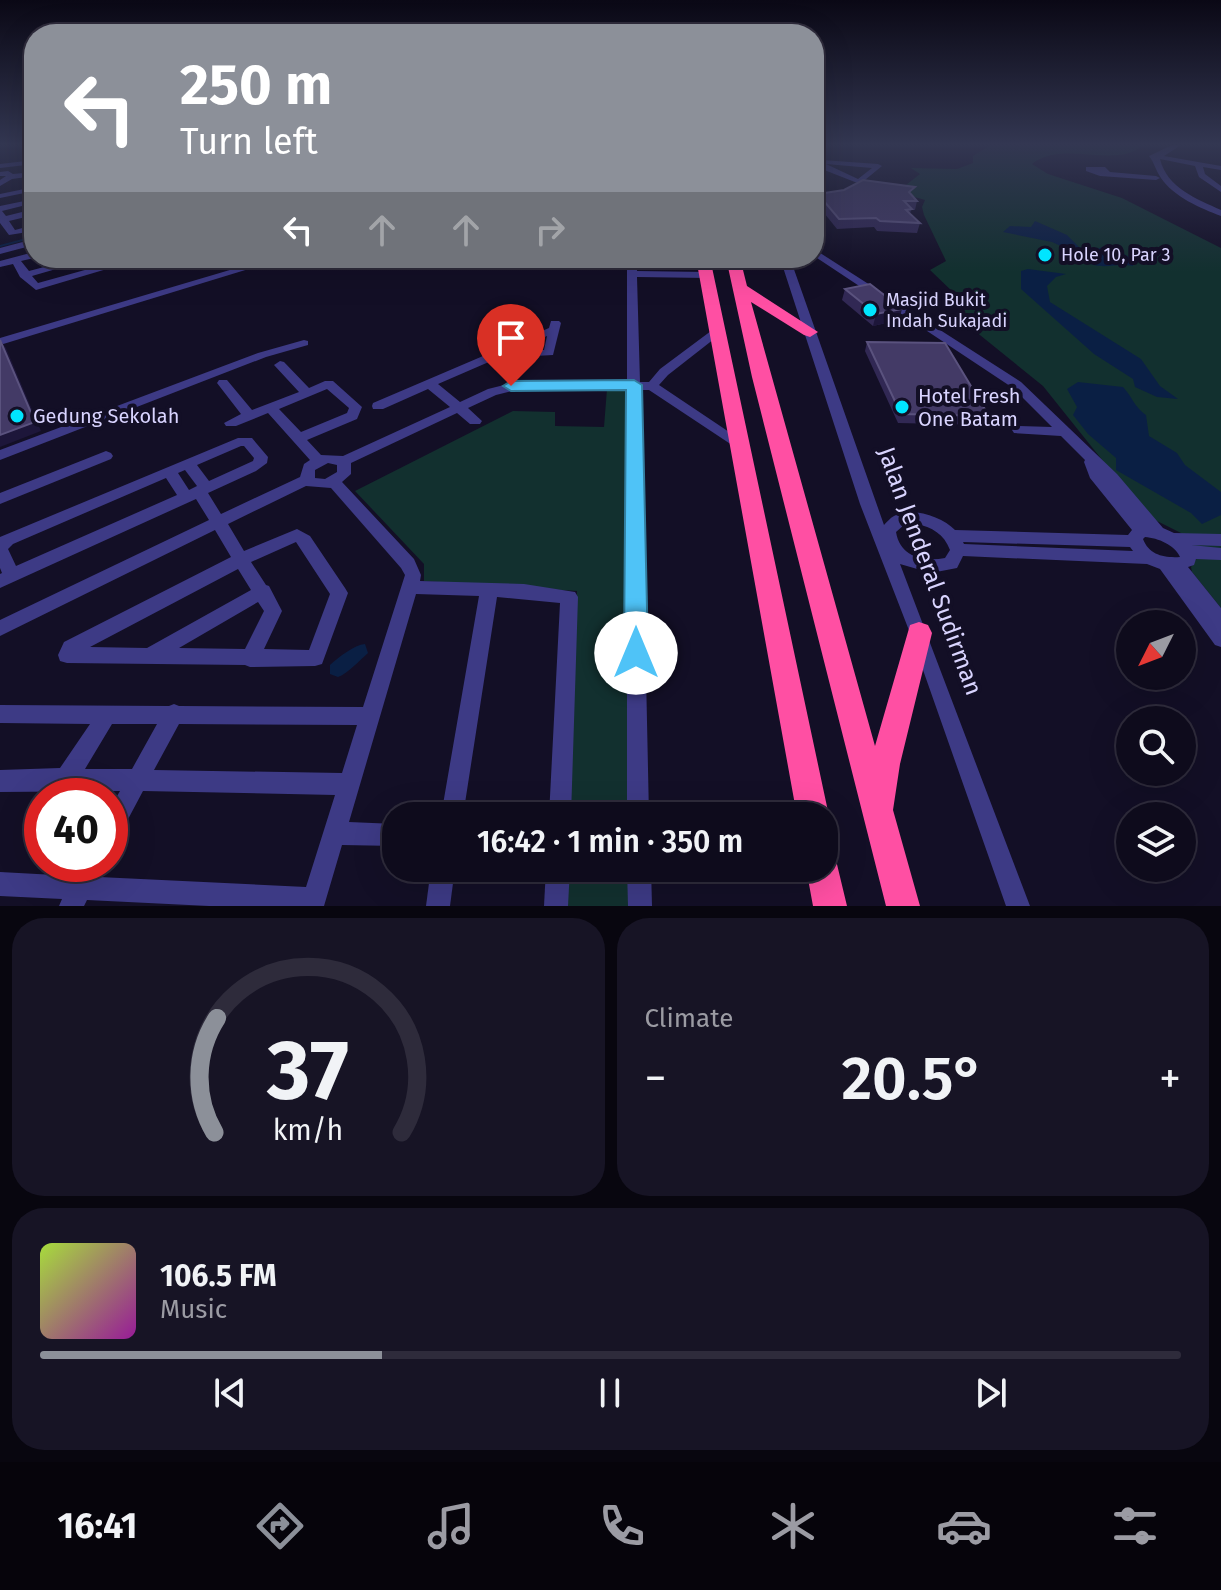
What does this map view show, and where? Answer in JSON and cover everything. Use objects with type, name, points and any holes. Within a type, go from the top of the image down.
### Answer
[{"type":"highway","points":[[705,268],[810,802]]},
{"type":"highway","points":[[736,268],[761,377],[903,906]]},
{"type":"highway","points":[[741,289],[810,332]]},
{"type":"highway","points":[[878,816],[885,764],[919,633]]},
{"type":"highway","points":[[826,882],[830,906]]},
{"type":"street","points":[[1168,187],[1221,216]]},
{"type":"street","points":[[1175,187],[1221,216]]},
{"type":"street","points":[[0,195],[24,191]]},
{"type":"street","points":[[1,213],[24,203]]},
{"type":"street","points":[[1,213],[24,212]]},
{"type":"street","points":[[1,213],[9,229],[24,227]]},
{"type":"street","points":[[0,251],[24,245]]},
{"type":"street","points":[[0,264],[24,258]]},
{"type":"street","points":[[824,259],[998,370],[1090,458],[1095,475],[1221,621]]},
{"type":"street","points":[[15,260],[36,287],[102,268]]},
{"type":"street","points":[[23,274],[46,268]]},
{"type":"street","points":[[0,342],[247,268]]},
{"type":"street","points":[[632,268],[638,802]]},
{"type":"street","name":"Jalan Jenderal Sudirman","points":[[788,268],[868,504],[919,633],[1018,906]]},
{"type":"street","points":[[378,406],[554,326],[549,353],[493,355]]},
{"type":"street","points":[[652,386],[664,372],[719,330]]},
{"type":"street","points":[[0,455],[262,355],[304,343]]},
{"type":"street","points":[[280,365],[306,392]]},
{"type":"street","points":[[223,383],[249,415]]},
{"type":"street","points":[[231,423],[331,384],[356,411],[346,419],[299,438]]},
{"type":"street","points":[[430,384],[475,421]]},
{"type":"street","points":[[307,479],[306,471],[319,461],[333,458],[344,461],[511,386],[652,386],[740,444]]},
{"type":"street","points":[[270,407],[319,461]]},
{"type":"street","points":[[1019,430],[1064,432]]},
{"type":"street","points":[[245,441],[261,457],[256,465],[6,579],[0,548],[7,540],[169,471],[245,441]]},
{"type":"street","points":[[0,499],[106,456]]},
{"type":"street","points":[[307,479],[321,485],[334,482],[344,474],[344,461]]},
{"type":"street","points":[[188,463],[197,492]]},
{"type":"street","points":[[169,471],[197,492],[221,523],[273,611],[250,659]]},
{"type":"street","points":[[0,628],[307,479]]},
{"type":"street","points":[[0,884],[76,897],[313,903],[410,587],[411,568],[334,482]]},
{"type":"street","points":[[868,504],[899,520]]},
{"type":"street","points":[[955,543],[956,558],[942,567],[914,564],[899,554],[888,538],[888,531],[899,520],[908,518],[930,521],[955,543],[1170,561],[1221,554]]},
{"type":"street","points":[[293,535],[300,536],[339,593],[315,658],[149,657],[72,656],[67,653],[71,648],[293,535]]},
{"type":"street","points":[[955,543],[1145,535],[1221,540]]},
{"type":"street","points":[[1175,539],[1170,561],[1188,596],[1221,639]]},
{"type":"street","points":[[896,580],[902,569],[914,564]]},
{"type":"street","points":[[410,587],[558,594],[571,600],[561,802]]},
{"type":"street","points":[[454,802],[489,590]]},
{"type":"street","points":[[149,657],[263,591]]},
{"type":"street","points":[[67,778],[108,713]]},
{"type":"street","points":[[128,795],[174,713]]},
{"type":"street","points":[[0,714],[369,716]]},
{"type":"street","points":[[0,781],[24,780]]},
{"type":"street","points":[[128,782],[349,784]]},
{"type":"street","points":[[334,833],[382,835]]},
{"type":"street","points":[[438,906],[441,882]]},
{"type":"street","points":[[556,906],[557,882]]},
{"type":"street","points":[[639,882],[640,906]]},
{"type":"green space","points":[[903,187],[1089,187],[1122,198],[1221,248],[1221,608],[1192,572],[1191,567],[1199,555],[1181,533],[1147,516],[1043,386],[970,327],[960,313],[955,294],[930,270],[946,261],[924,215],[922,207],[925,200],[897,192]]},
{"type":"green space","points":[[625,388],[628,802],[569,802],[577,591],[424,581],[424,564],[355,491],[513,411],[555,412],[555,426],[604,427],[607,389]]},
{"type":"green space","points":[[566,882],[629,882],[629,906],[565,906]]},
{"type":"water","points":[[1035,221],[1067,235],[1079,247],[1095,250],[1113,247],[1132,259],[1133,266],[1090,264],[1083,260],[1087,258],[1052,242],[1003,232],[1010,226],[1031,227]]},
{"type":"water","points":[[1028,269],[1066,274],[1056,277],[1047,286],[1050,302],[1141,359],[1160,386],[1178,399],[1157,397],[1135,387],[1133,379],[1094,354],[1021,289],[1021,271]]},
{"type":"water","points":[[1078,382],[1123,387],[1146,415],[1149,436],[1177,453],[1185,465],[1221,492],[1221,515],[1202,524],[1191,513],[1116,470],[1116,458],[1088,434],[1073,415],[1077,407],[1067,389]]},
{"type":"water","points":[[365,644],[368,653],[345,673],[338,677],[330,674],[330,665],[351,649]]},
{"type":"building","points":[[849,187],[915,187],[909,192],[917,201],[904,201],[912,209],[906,210],[920,223],[880,221],[876,218],[839,219],[824,201],[824,193]]},
{"type":"building","points":[[870,284],[902,309],[876,314],[845,289]]},
{"type":"building","points":[[0,340],[35,422],[0,435]]},
{"type":"building","points":[[867,342],[945,343],[989,416],[901,414]]},
{"type":"waterway","points":[[0,246],[24,240]]},
{"type":"place","name":"Hole 10, Par 3","points":[[1045,255]]},
{"type":"place","name":"Masjid Bukit Indah Sukajadi","points":[[870,310]]},
{"type":"place","name":"Hotel Fresh One Batam","points":[[902,407]]},
{"type":"place","name":"Gedung Sekolah","points":[[17,416]]},
{"type":"route","points":[[511,386],[634,385],[636,653]]}]
